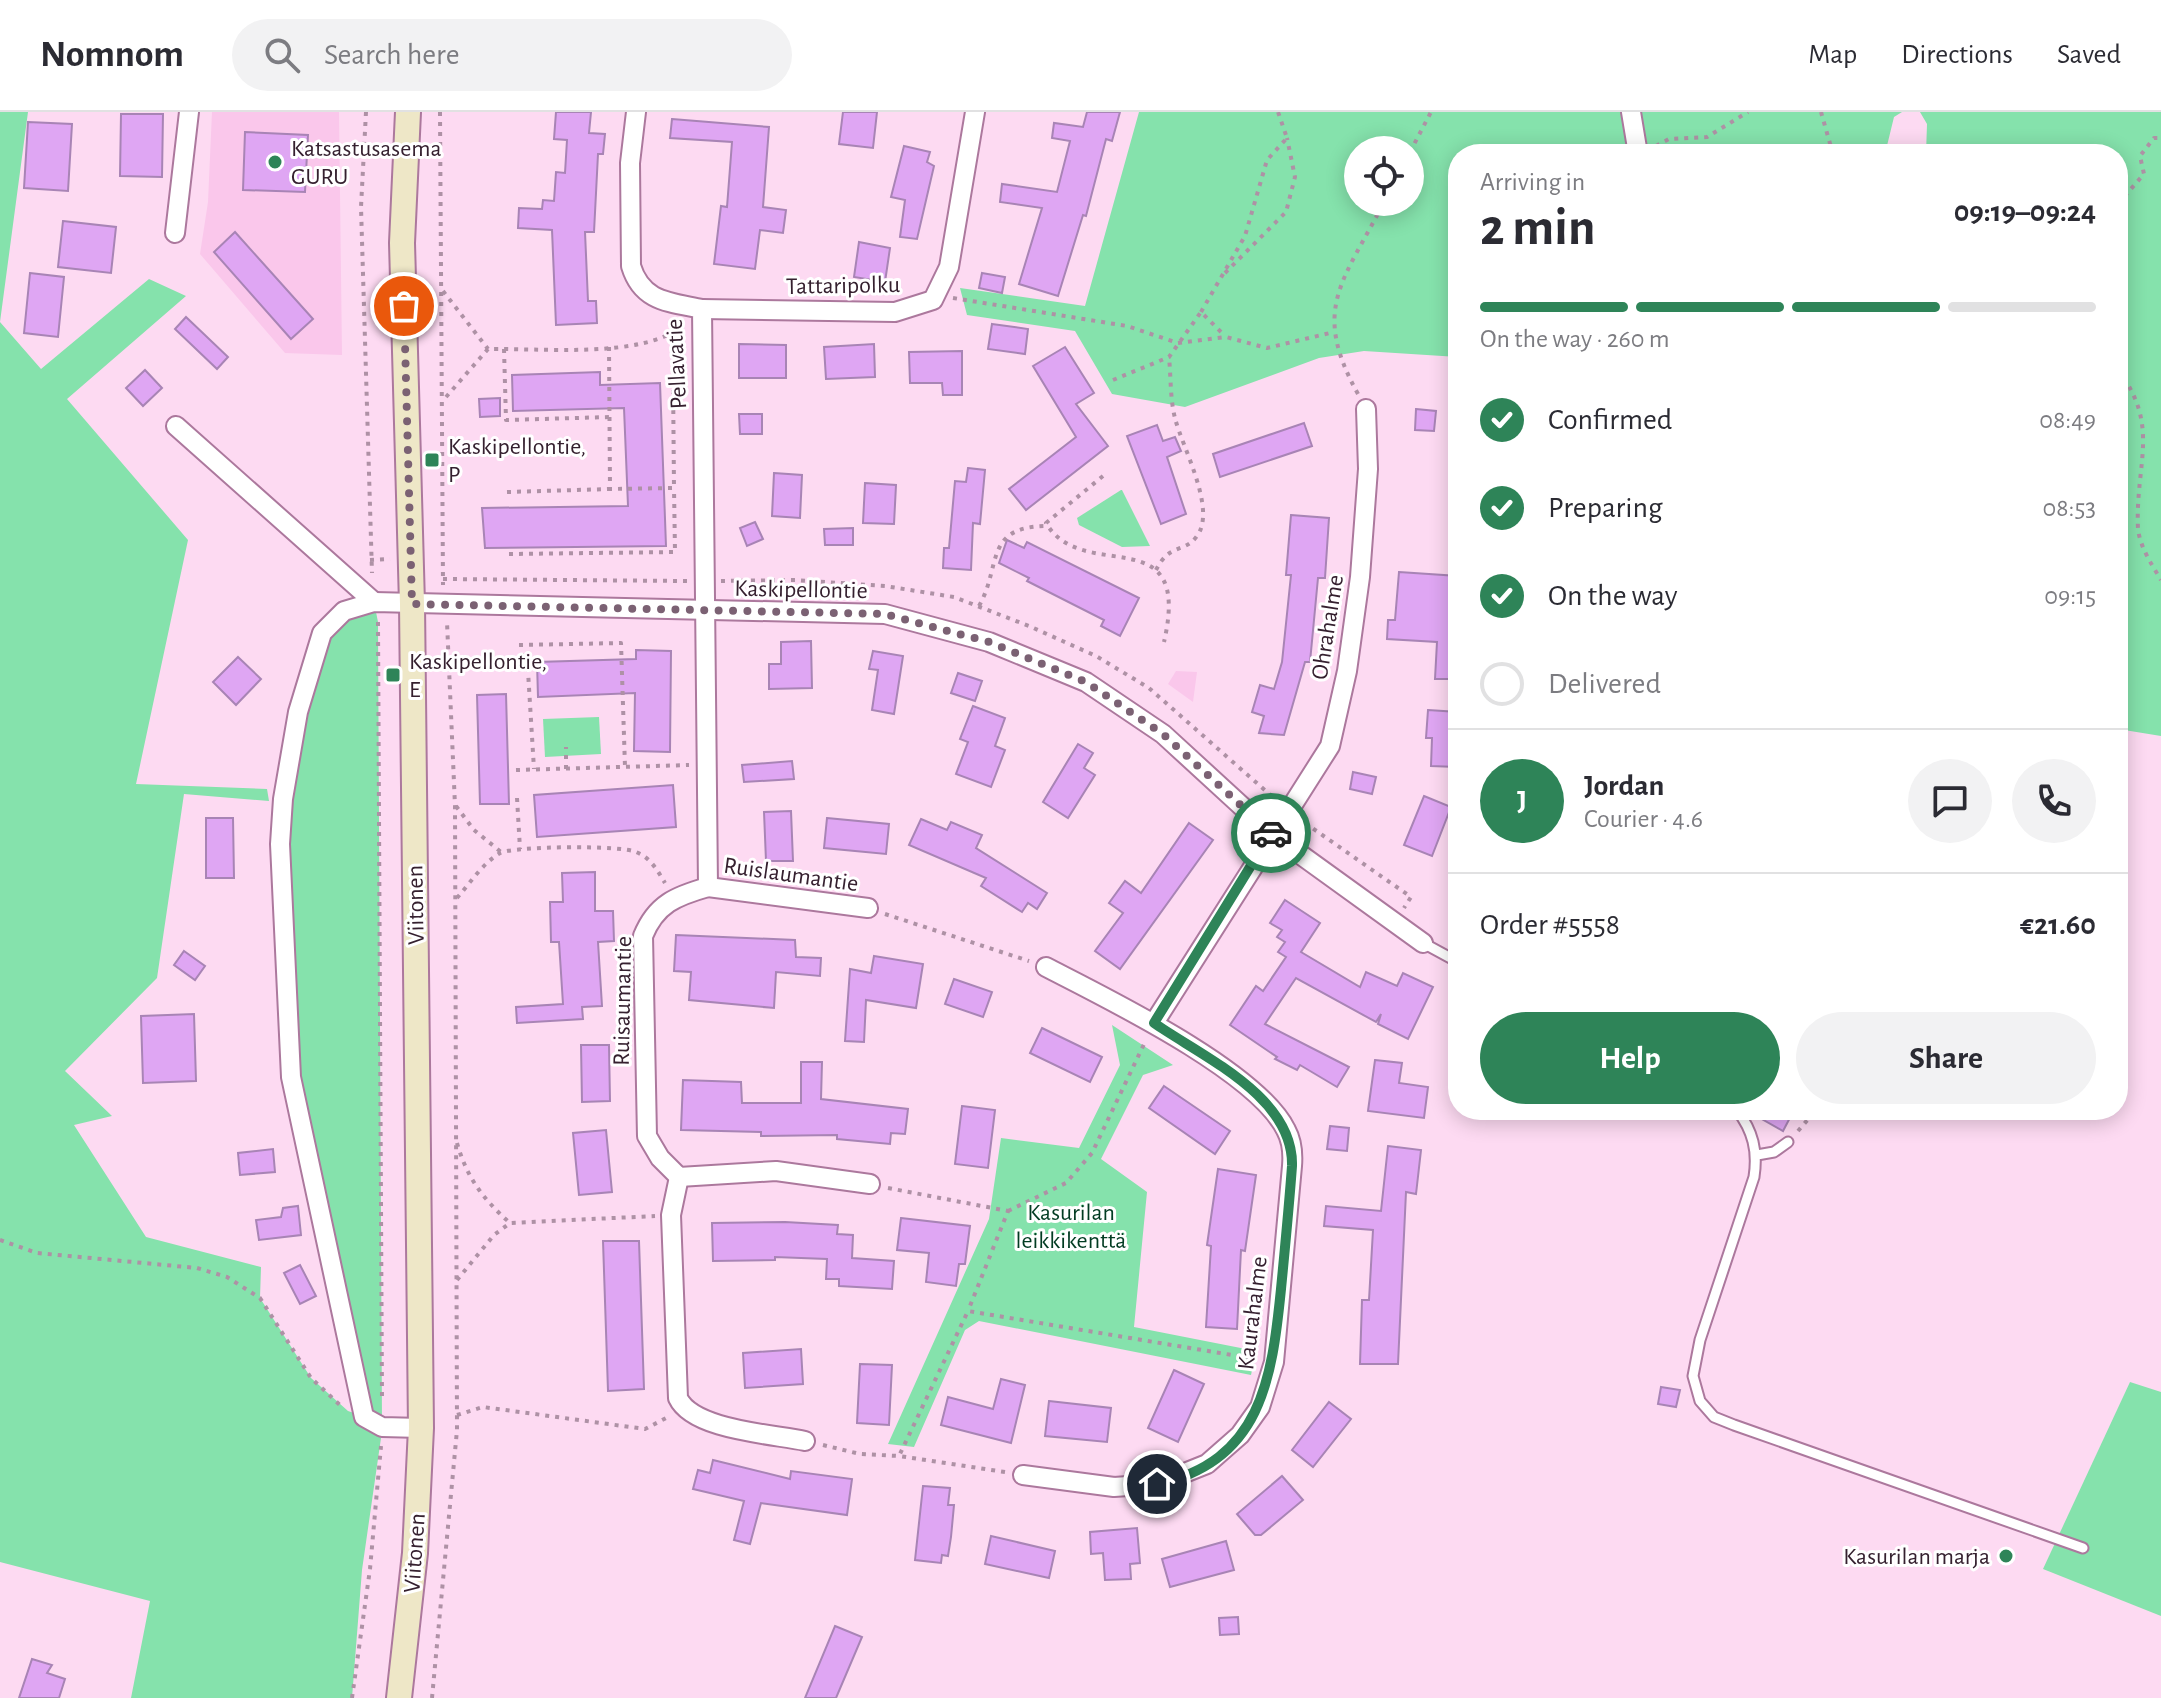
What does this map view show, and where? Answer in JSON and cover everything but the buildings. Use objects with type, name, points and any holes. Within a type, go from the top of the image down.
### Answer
[{"type":"main road","name":"Viitonen","points":[[399,1698],[415,1553],[421,1428],[412,604],[402,243],[408,112]]},
{"type":"street","points":[[175,233],[189,112]]},
{"type":"street","name":"Pellavatie","points":[[636,112],[630,191],[631,266],[635,279],[649,297],[702,309],[707,611]]},
{"type":"street","name":"Tattaripolku","points":[[702,309],[895,312],[915,307],[936,295],[949,267],[975,112]]},
{"type":"street","points":[[1631,112],[1642,144]]},
{"type":"street","name":"Ohrahalme","points":[[1272,834],[1290,812],[1330,746],[1347,671],[1360,577],[1367,488],[1366,409]]},
{"type":"street","points":[[176,426],[374,602]]},
{"type":"street","points":[[374,602],[344,611],[322,633],[298,712],[283,799],[280,844],[291,1077],[364,1417],[382,1427],[421,1428]]},
{"type":"street","name":"Kaskipellontie","points":[[374,602],[885,614],[989,642],[1086,682],[1150,725],[1272,834],[1423,943]]},
{"type":"street","points":[[673,897],[708,887],[707,611]]},
{"type":"street","points":[[1154,1023],[1272,834]]},
{"type":"street","name":"Ruislaumantie","points":[[708,887],[868,908]]},
{"type":"street","name":"Ruisaumantie","points":[[673,897],[651,918],[643,936],[645,1099],[647,1136],[660,1158],[679,1177]]},
{"type":"street","name":"Kaurahalme","points":[[1023,1475],[1114,1487],[1172,1481],[1207,1464],[1240,1435],[1260,1407],[1274,1362],[1293,1152],[1286,1130],[1249,1088],[1154,1023],[1046,967]]},
{"type":"street","points":[[805,1441],[701,1420],[683,1410],[675,1383],[671,1215],[679,1177],[776,1171],[870,1184]]},
{"type":"lane","points":[[1423,943],[1448,957]]},
{"type":"lane","points":[[1745,1120],[1757,1155],[1754,1177],[1700,1340],[1693,1376],[1700,1401],[1714,1417],[1734,1425],[2083,1548]]},
{"type":"lane","points":[[1757,1155],[1774,1152],[1788,1142]]},
{"type":"path","points":[[352,1698],[370,1569],[382,1427],[378,622],[374,602],[361,207],[366,112]]},
{"type":"path","points":[[432,1698],[457,1415],[455,806],[443,579],[445,399],[440,112]]},
{"type":"path","points":[[1220,278],[1286,212],[1295,177],[1278,112]]},
{"type":"path","points":[[1418,136],[1431,112]]},
{"type":"path","points":[[1659,144],[1669,139],[1707,137],[1748,112]]},
{"type":"path","points":[[1821,112],[1830,144]]},
{"type":"path","points":[[1113,380],[1169,357],[1201,312],[1245,236],[1267,160],[1287,138]]},
{"type":"path","points":[[2128,192],[2144,174],[2140,156],[2154,138],[2161,138]]},
{"type":"path","points":[[1366,409],[1338,358],[1334,332],[1336,298],[1377,216]]},
{"type":"path","points":[[442,290],[488,349]]},
{"type":"path","points":[[936,295],[1127,326],[1178,343],[1226,337],[1267,348],[1334,332]]},
{"type":"path","points":[[445,399],[488,349],[609,347],[670,336],[702,309]]},
{"type":"path","points":[[1201,312],[1226,337]]},
{"type":"path","points":[[609,347],[610,489]]},
{"type":"path","points":[[504,349],[506,420],[610,417]]},
{"type":"path","points":[[1156,570],[1167,551],[1190,543],[1198,536],[1201,525],[1198,483],[1175,417],[1169,357]]},
{"type":"path","points":[[509,554],[675,552],[673,377]]},
{"type":"path","points":[[2128,380],[2137,389],[2150,420],[2138,531],[2148,559],[2161,580]]},
{"type":"path","points":[[1048,526],[1049,518],[1103,476]]},
{"type":"path","points":[[507,492],[674,488]]},
{"type":"path","points":[[979,606],[1000,543],[1023,527],[1048,526],[1062,540],[1106,555],[1146,562],[1156,570],[1168,588],[1171,601],[1164,642]]},
{"type":"path","points":[[443,579],[795,580],[885,586],[954,597],[979,606],[1096,656],[1149,688],[1290,812],[1411,897],[1395,922]]},
{"type":"path","points":[[519,645],[621,643],[625,767]]},
{"type":"path","points":[[520,655],[527,655],[534,769]]},
{"type":"path","points":[[566,747],[566,769]]},
{"type":"path","points":[[516,770],[708,765]]},
{"type":"path","points":[[517,798],[520,849]]},
{"type":"path","points":[[455,806],[474,830],[501,852]]},
{"type":"path","points":[[455,900],[501,852],[618,847],[637,852],[653,863],[673,897]]},
{"type":"path","points":[[868,908],[1046,967]]},
{"type":"path","points":[[870,1184],[1008,1211],[1066,1183],[1092,1153],[1154,1023]]},
{"type":"path","points":[[1788,1142],[1807,1120]]},
{"type":"path","points":[[455,1137],[464,1167],[483,1199],[510,1223],[671,1215]]},
{"type":"path","points":[[899,1456],[968,1311],[1008,1211]]},
{"type":"path","points":[[456,1282],[510,1223]]},
{"type":"path","points":[[0,1240],[37,1253],[197,1268],[227,1277],[260,1298],[311,1378],[348,1411],[364,1417]]},
{"type":"path","points":[[968,1311],[1274,1362]]},
{"type":"path","points":[[457,1415],[483,1407],[645,1429],[683,1410]]},
{"type":"path","points":[[805,1441],[860,1454],[899,1456],[1023,1475]]},
{"type":"shaded area","points":[[212,112],[339,112],[342,355],[285,353],[200,254],[208,202]]},
{"type":"shaded area","points":[[1176,671],[1197,672],[1193,702],[1168,684]]},
{"type":"green space","points":[[0,112],[28,112],[0,322]]},
{"type":"green space","points":[[1139,112],[1902,112],[1894,117],[1887,144],[1448,144],[1448,356],[1364,351],[1319,358],[1185,407],[1112,394],[1075,331],[967,315],[960,288],[1085,306]]},
{"type":"green space","points":[[1920,112],[2161,112],[2161,736],[2128,731],[2128,144],[1926,144],[1927,124]]},
{"type":"green space","points":[[149,279],[186,296],[67,399],[188,540],[136,784],[267,789],[269,801],[184,794],[157,978],[65,1071],[112,1116],[74,1125],[146,1237],[261,1267],[260,1298],[311,1378],[348,1411],[363,1416],[291,1077],[280,844],[322,633],[374,602],[378,622],[382,1427],[372,1424],[381,1438],[362,1570],[352,1698],[131,1698],[150,1601],[0,1562],[0,322],[41,369]]},
{"type":"green space","points":[[1122,490],[1150,546],[1122,547],[1079,525],[1077,518]]},
{"type":"green space","points":[[599,717],[601,754],[545,757],[543,719]]},
{"type":"green space","name":"Kasurilan leikkikenttä","points":[[1112,1025],[1173,1065],[1143,1075],[1101,1159],[1147,1192],[1134,1327],[1256,1351],[1251,1375],[979,1321],[965,1330],[914,1447],[888,1444],[989,1219],[1001,1138],[1079,1148],[1120,1065]]},
{"type":"green space","points":[[2130,1382],[2161,1392],[2161,1616],[2043,1569]]},
{"type":"way so far","points":[[404,306],[412,604],[885,614],[989,642],[1086,682],[1163,734],[1271,833]]},
{"type":"place","name":"Katsastusasema GURU","points":[[275,162]]},
{"type":"place","name":"Kaskipellontie, P","points":[[432,460]]},
{"type":"place","name":"Kaskipellontie, E","points":[[393,675]]},
{"type":"place","name":"Kasurilan marja","points":[[2006,1556]]},
{"type":"route","points":[[1157,1484],[1172,1481],[1207,1464],[1240,1435],[1260,1407],[1274,1362],[1293,1152],[1286,1130],[1269,1107],[1249,1088],[1154,1023],[1271,833]]}]
